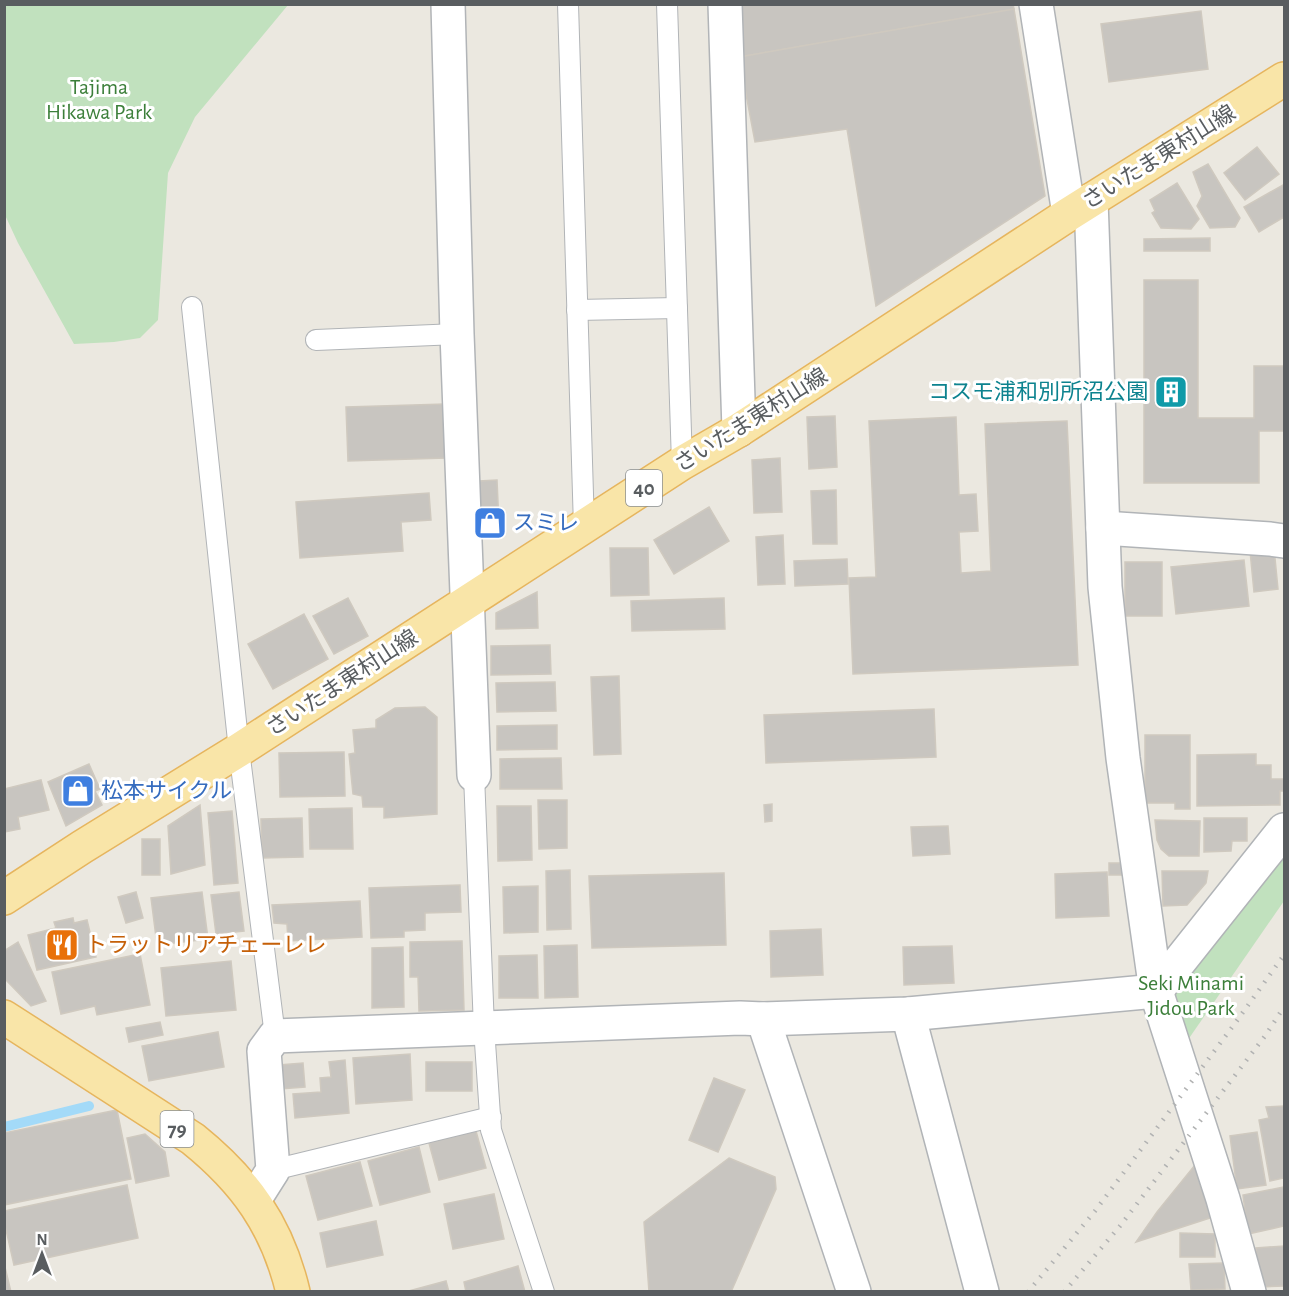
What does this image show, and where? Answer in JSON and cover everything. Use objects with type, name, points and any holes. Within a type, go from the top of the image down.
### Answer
[{"type":"main road","name":"さいたま東村山線","points":[[4,898],[239,750],[682,464],[739,430],[1080,207],[1284,79]]},
{"type":"main road","name":"79","points":[[4,1017],[192,1139],[224,1166],[254,1200],[272,1230],[291,1280],[293,1292]]},
{"type":"street","points":[[448,4],[457,334],[474,775]]},
{"type":"street","points":[[725,4],[739,430]]},
{"type":"street","points":[[1036,4],[1080,207],[1106,587],[1123,758],[1156,991],[1223,1199],[1249,1292]]},
{"type":"street","points":[[1103,528],[1284,541]]},
{"type":"street","points":[[254,1200],[273,1170],[264,1051],[275,1036],[740,1018],[908,1014],[1156,991],[1284,830]]},
{"type":"street","points":[[908,1014],[982,1292]]},
{"type":"street","points":[[763,1019],[854,1292]]},
{"type":"lane","points":[[568,4],[584,527]]},
{"type":"lane","points":[[667,4],[682,464]]},
{"type":"lane","points":[[192,307],[239,750],[275,1036]]},
{"type":"lane","points":[[577,310],[677,308]]},
{"type":"lane","points":[[316,340],[457,334]]},
{"type":"lane","points":[[474,775],[484,1028],[491,1130],[544,1292]]},
{"type":"lane","points":[[273,1170],[491,1117]]},
{"type":"green space","name":"Tajima Hikawa Park","points":[[4,5],[288,5],[195,117],[168,173],[158,320],[140,338],[74,344],[5,215]]},
{"type":"green space","name":"Seki Minami Jidou Park","points":[[1284,842],[1284,901],[1183,1047],[1164,993]]},
{"type":"building","points":[[741,4],[1013,4],[1014,9],[739,57]]},
{"type":"building","points":[[1014,9],[1045,196],[876,306],[847,129],[755,142],[739,57]]},
{"type":"building","points":[[1201,11],[1208,69],[1109,82],[1101,24]]},
{"type":"building","points":[[1257,147],[1279,174],[1245,200],[1224,173]]},
{"type":"building","points":[[1208,164],[1240,218],[1235,227],[1210,228],[1197,206],[1202,196],[1193,172]]},
{"type":"building","points":[[1177,183],[1199,219],[1191,229],[1161,228],[1152,213],[1155,211],[1150,200]]},
{"type":"building","points":[[1283,185],[1284,217],[1259,232],[1244,207]]},
{"type":"building","points":[[1210,238],[1210,251],[1144,251],[1144,239]]},
{"type":"building","name":"コスモ浦和別所沼公園","points":[[1144,280],[1198,280],[1198,418],[1254,418],[1254,366],[1284,366],[1284,431],[1259,431],[1259,483],[1144,483]]},
{"type":"building","points":[[445,404],[446,458],[348,461],[346,407]]},
{"type":"building","points":[[835,416],[837,467],[809,469],[807,417]]},
{"type":"building","points":[[956,417],[959,495],[976,494],[978,531],[959,532],[961,573],[991,571],[985,424],[1067,421],[1078,665],[853,674],[849,578],[876,577],[869,421]]},
{"type":"building","points":[[780,458],[782,512],[754,513],[752,460]]},
{"type":"building","points":[[497,480],[499,525],[481,538],[479,481]]},
{"type":"building","points":[[836,490],[837,544],[813,544],[811,491]]},
{"type":"building","points":[[429,493],[431,520],[401,522],[403,551],[300,558],[296,502]]},
{"type":"building","points":[[709,507],[729,541],[674,574],[654,540]]},
{"type":"building","points":[[783,535],[785,584],[758,585],[756,537]]},
{"type":"building","points":[[610,548],[648,548],[649,595],[611,596]]},
{"type":"building","points":[[1274,548],[1278,589],[1254,592],[1250,551]]},
{"type":"building","points":[[847,559],[848,584],[795,586],[794,561]]},
{"type":"building","points":[[1244,560],[1249,606],[1176,614],[1171,567]]},
{"type":"building","points":[[1125,562],[1162,562],[1162,616],[1125,616]]},
{"type":"building","points":[[537,592],[538,628],[496,629],[496,613]]},
{"type":"building","points":[[348,598],[368,636],[334,654],[313,616]]},
{"type":"building","points":[[724,598],[725,629],[632,631],[631,601]]},
{"type":"building","points":[[304,614],[328,659],[273,689],[248,644]]},
{"type":"building","points":[[550,645],[551,674],[491,675],[491,646]]},
{"type":"building","points":[[619,676],[621,754],[594,755],[591,677]]},
{"type":"building","points":[[555,682],[556,711],[497,712],[496,683]]},
{"type":"building","points":[[425,707],[437,717],[437,814],[384,818],[384,807],[363,807],[362,796],[353,794],[349,754],[355,753],[353,730],[376,728],[376,720],[395,708]]},
{"type":"building","points":[[934,709],[936,757],[766,763],[764,715]]},
{"type":"building","points":[[557,725],[557,749],[497,750],[497,726]]},
{"type":"building","points":[[1145,735],[1190,735],[1190,809],[1175,809],[1175,803],[1145,803]]},
{"type":"building","points":[[344,752],[345,796],[280,797],[279,753]]},
{"type":"building","points":[[1256,754],[1256,765],[1271,765],[1271,779],[1284,779],[1284,791],[1280,791],[1280,805],[1197,806],[1197,755]]},
{"type":"building","points":[[561,758],[562,789],[500,789],[500,759]]},
{"type":"building","points":[[89,764],[100,789],[95,791],[102,805],[66,826],[48,782]]},
{"type":"building","points":[[41,780],[49,810],[18,817],[20,829],[4,832],[4,789]]},
{"type":"building","points":[[538,800],[567,800],[567,848],[539,849]]},
{"type":"building","points":[[772,804],[772,821],[765,822],[764,805]]},
{"type":"building","points":[[200,805],[205,865],[171,874],[168,826]]},
{"type":"building","points":[[497,806],[531,806],[532,860],[498,861]]},
{"type":"building","points":[[352,808],[353,849],[310,849],[309,809]]},
{"type":"building","points":[[232,811],[238,883],[214,885],[208,813]]},
{"type":"building","points":[[302,818],[303,857],[262,858],[261,819]]},
{"type":"building","points":[[1204,818],[1247,818],[1247,841],[1232,841],[1231,851],[1204,852]]},
{"type":"building","points":[[1155,820],[1200,821],[1199,856],[1169,856],[1161,849],[1157,840]]},
{"type":"building","points":[[948,826],[950,854],[913,856],[911,827]]},
{"type":"building","points":[[142,839],[160,839],[160,875],[142,875]]},
{"type":"building","points":[[1109,863],[1130,863],[1130,875],[1109,875]]},
{"type":"building","points":[[570,870],[571,929],[547,930],[546,871]]},
{"type":"building","points":[[1162,871],[1208,871],[1206,883],[1187,905],[1163,906]]},
{"type":"building","points":[[1107,872],[1109,916],[1056,918],[1055,874]]},
{"type":"building","points":[[724,873],[726,945],[592,948],[589,876]]},
{"type":"building","points":[[460,885],[461,912],[425,913],[425,930],[404,931],[404,937],[371,938],[369,888]]},
{"type":"building","points":[[538,886],[538,932],[504,933],[503,887]]},
{"type":"building","points":[[136,892],[143,918],[126,923],[118,897]]},
{"type":"building","points":[[202,892],[208,939],[157,945],[151,898]]},
{"type":"building","points":[[239,892],[244,931],[216,934],[211,895]]},
{"type":"building","points":[[360,901],[362,937],[288,941],[287,924],[274,923],[272,905]]},
{"type":"building","points":[[73,918],[74,923],[87,920],[96,957],[37,970],[28,935],[56,928],[54,922]]},
{"type":"building","points":[[821,929],[823,975],[771,977],[770,931]]},
{"type":"building","points":[[462,941],[464,1010],[419,1011],[418,977],[410,977],[410,942]]},
{"type":"building","points":[[18,942],[46,1001],[31,1006],[4,980],[4,951]]},
{"type":"building","points":[[577,945],[578,997],[545,998],[544,946]]},
{"type":"building","points":[[952,946],[954,983],[904,985],[903,947]]},
{"type":"building","points":[[403,947],[404,1007],[372,1008],[372,948]]},
{"type":"building","points":[[140,954],[150,1005],[97,1015],[95,1006],[61,1014],[52,972]]},
{"type":"building","points":[[537,955],[538,998],[499,998],[499,956]]},
{"type":"building","points":[[231,961],[236,1010],[166,1016],[161,968]]},
{"type":"building","points":[[160,1022],[163,1035],[129,1042],[126,1028]]},
{"type":"building","points":[[218,1032],[224,1067],[149,1081],[142,1046]]},
{"type":"building","points":[[410,1054],[412,1100],[356,1104],[353,1058]]},
{"type":"building","points":[[345,1060],[349,1113],[295,1118],[293,1094],[321,1092],[320,1078],[331,1077],[329,1062]]},
{"type":"building","points":[[426,1062],[472,1062],[472,1091],[426,1091]]},
{"type":"building","points":[[303,1063],[305,1087],[280,1089],[279,1065]]},
{"type":"building","points":[[714,1078],[745,1090],[718,1152],[689,1140]]},
{"type":"building","points":[[1284,1106],[1284,1178],[1270,1181],[1259,1120],[1269,1118],[1266,1107]]},
{"type":"building","points":[[117,1110],[131,1179],[4,1205],[4,1133]]},
{"type":"building","points":[[476,1131],[486,1168],[439,1180],[429,1143]]},
{"type":"building","points":[[1257,1132],[1266,1185],[1237,1189],[1230,1136]]},
{"type":"building","points":[[145,1134],[165,1152],[169,1176],[136,1183],[127,1138]]},
{"type":"building","points":[[419,1147],[430,1192],[380,1205],[368,1161]]},
{"type":"building","points":[[729,1158],[775,1177],[776,1189],[731,1292],[649,1292],[644,1222]]},
{"type":"building","points":[[360,1162],[372,1206],[318,1220],[306,1176]]},
{"type":"building","points":[[1195,1165],[1213,1217],[1136,1242],[1157,1212]]},
{"type":"building","points":[[127,1185],[138,1238],[14,1265],[4,1221],[4,1211]]},
{"type":"building","points":[[1284,1187],[1284,1226],[1248,1234],[1243,1195]]},
{"type":"building","points":[[494,1194],[504,1239],[453,1249],[444,1204]]},
{"type":"building","points":[[376,1221],[383,1255],[327,1267],[320,1233]]},
{"type":"building","points":[[1180,1233],[1215,1234],[1215,1257],[1180,1257]]},
{"type":"building","points":[[1284,1246],[1284,1286],[1258,1287],[1256,1248]]},
{"type":"building","points":[[4,1263],[11,1292],[4,1292]]},
{"type":"building","points":[[1224,1263],[1225,1289],[1191,1290],[1189,1264]]},
{"type":"building","points":[[518,1266],[525,1292],[466,1292],[464,1282]]},
{"type":"building","points":[[446,1281],[449,1292],[405,1292]]},
{"type":"waterway","points":[[4,1127],[89,1106]]},
{"type":"railway","points":[[1028,1292],[1095,1211],[1284,955]]},
{"type":"railway","points":[[1064,1292],[1120,1226],[1265,1036],[1284,1007]]},
{"type":"place","name":"コスモ浦和別所沼公園","points":[[1171,392]]},
{"type":"place","name":"スミレ","points":[[490,523]]},
{"type":"place","name":"松本サイクル","points":[[78,791]]},
{"type":"place","name":"トラットリアチェーレレ","points":[[62,945]]}]
